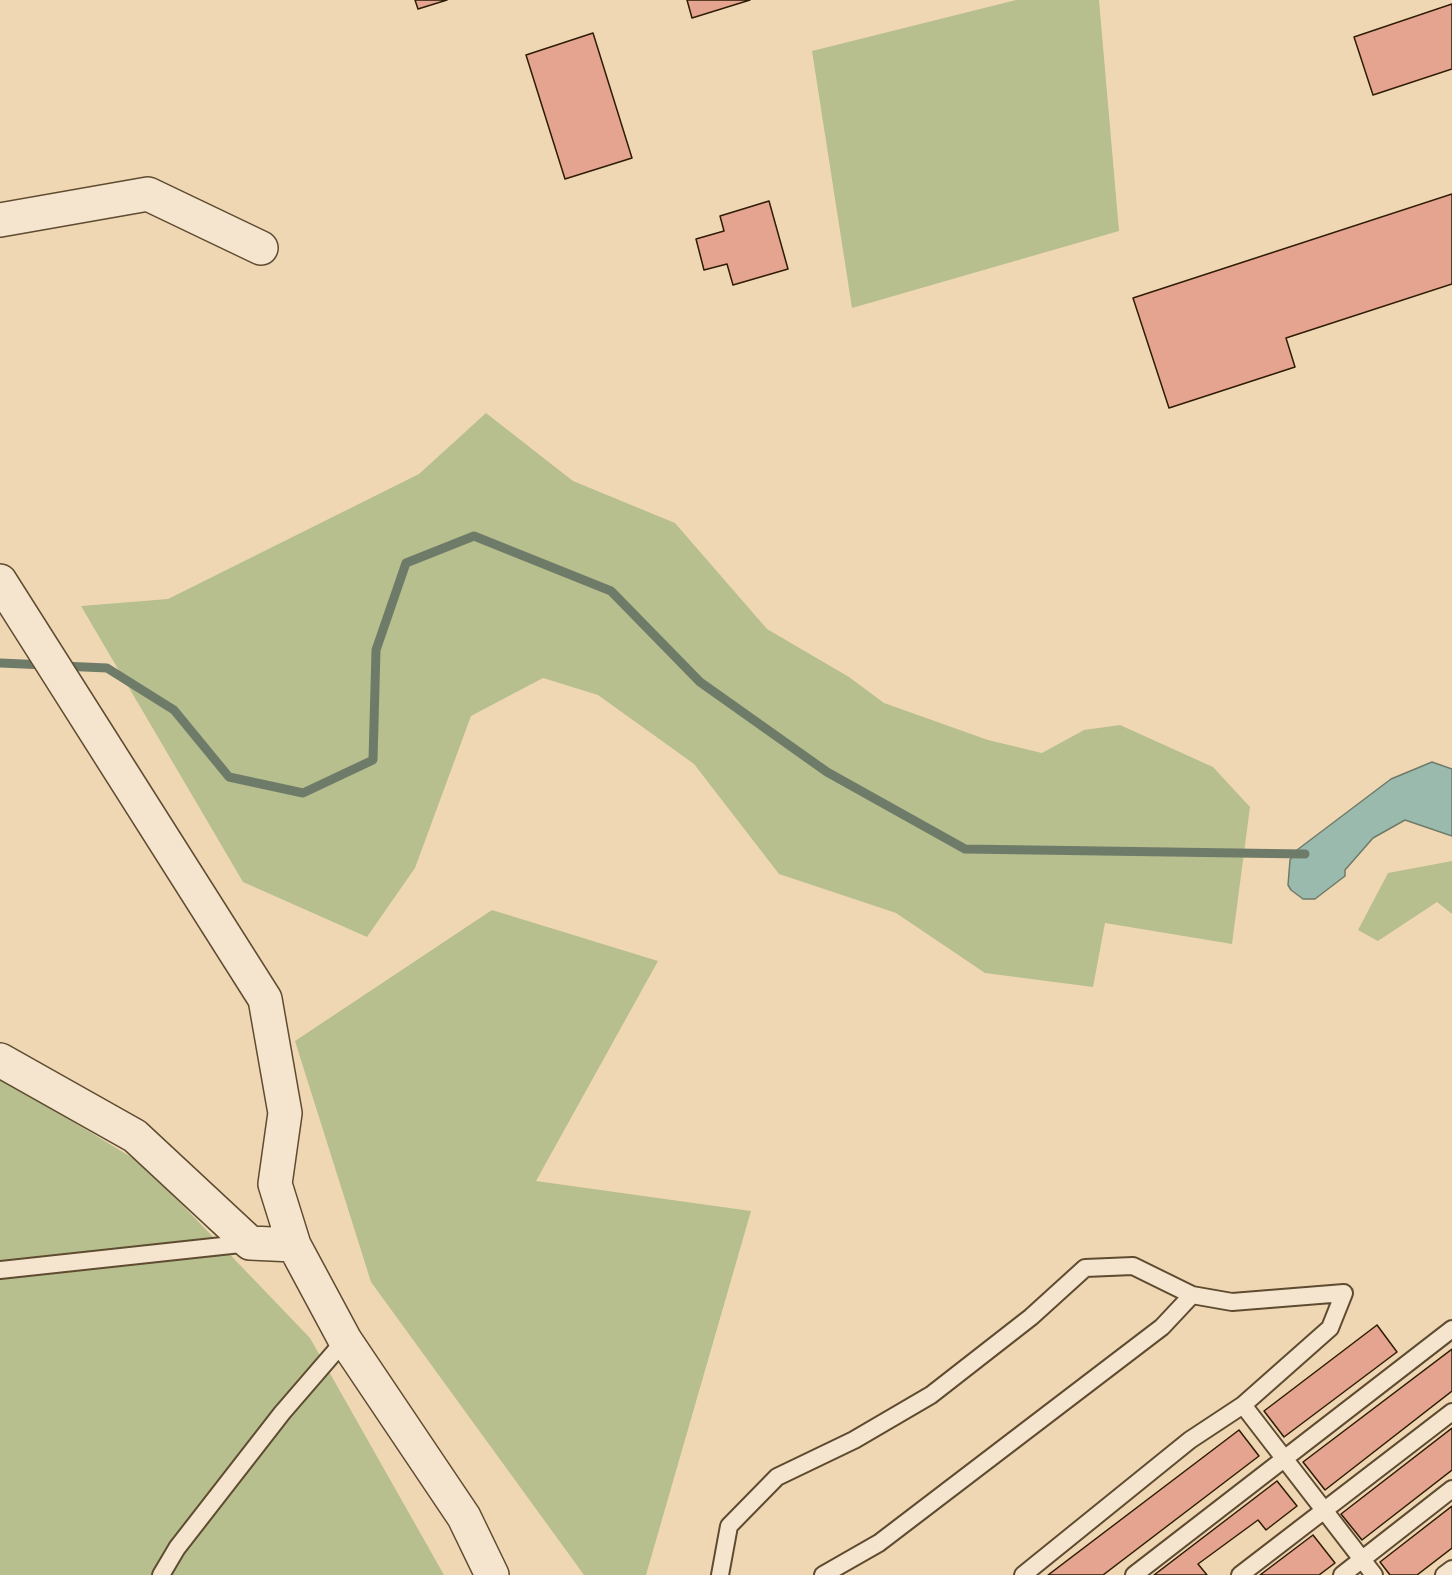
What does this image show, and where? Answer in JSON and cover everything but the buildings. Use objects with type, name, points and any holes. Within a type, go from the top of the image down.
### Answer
[{"type":"street","points":[[0,220],[148,194],[261,248]]},
{"type":"street","points":[[0,581],[265,999],[285,1113],[275,1184],[294,1245],[345,1340],[464,1517],[492,1575]]},
{"type":"street","points":[[0,1060],[135,1137],[250,1243],[294,1245]]},
{"type":"lane","points":[[0,1270],[250,1243]]},
{"type":"lane","points":[[720,1575],[729,1526],[777,1477],[854,1440],[931,1395],[1031,1317],[1085,1268],[1133,1266],[1192,1295],[1232,1302],[1344,1293],[1330,1328],[1243,1405],[1190,1440],[1023,1575]]},
{"type":"lane","points":[[823,1575],[879,1543],[1161,1327],[1192,1295]]},
{"type":"lane","points":[[1134,1575],[1452,1329]]},
{"type":"lane","points":[[161,1575],[177,1548],[275,1422],[345,1340]]},
{"type":"lane","points":[[1243,1405],[1374,1575]]},
{"type":"lane","points":[[1240,1575],[1452,1412]]},
{"type":"lane","points":[[1342,1575],[1452,1489]]},
{"type":"lane","points":[[1444,1575],[1452,1569]]},
{"type":"green space","points":[[1016,0],[1099,0],[1119,231],[852,308],[812,51]]},
{"type":"green space","points":[[486,413],[573,481],[675,523],[767,629],[849,677],[884,703],[988,740],[1042,753],[1084,730],[1120,725],[1213,767],[1250,807],[1232,944],[1105,923],[1093,987],[985,973],[896,913],[779,874],[694,764],[598,695],[543,678],[471,716],[415,868],[367,937],[243,882],[81,606],[168,599],[419,474]]},
{"type":"green space","points":[[1452,861],[1452,914],[1437,902],[1378,941],[1358,930],[1388,873]]},
{"type":"green space","points":[[492,910],[658,961],[536,1181],[751,1211],[646,1575],[584,1575],[371,1282],[295,1041]]},
{"type":"green space","points":[[0,1077],[144,1165],[310,1338],[444,1575],[0,1575]]},
{"type":"shaded area","points":[[1432,762],[1452,769],[1452,836],[1405,820],[1373,838],[1345,870],[1345,876],[1315,899],[1303,899],[1291,890],[1288,885],[1290,860],[1297,850],[1391,779]]},
{"type":"waterway","points":[[62,666],[107,668],[174,710],[229,777],[303,793],[373,760],[376,650],[406,563],[474,536],[611,591],[700,682],[827,772],[965,849],[1305,854]]},
{"type":"waterway","points":[[0,663],[46,665]]}]
